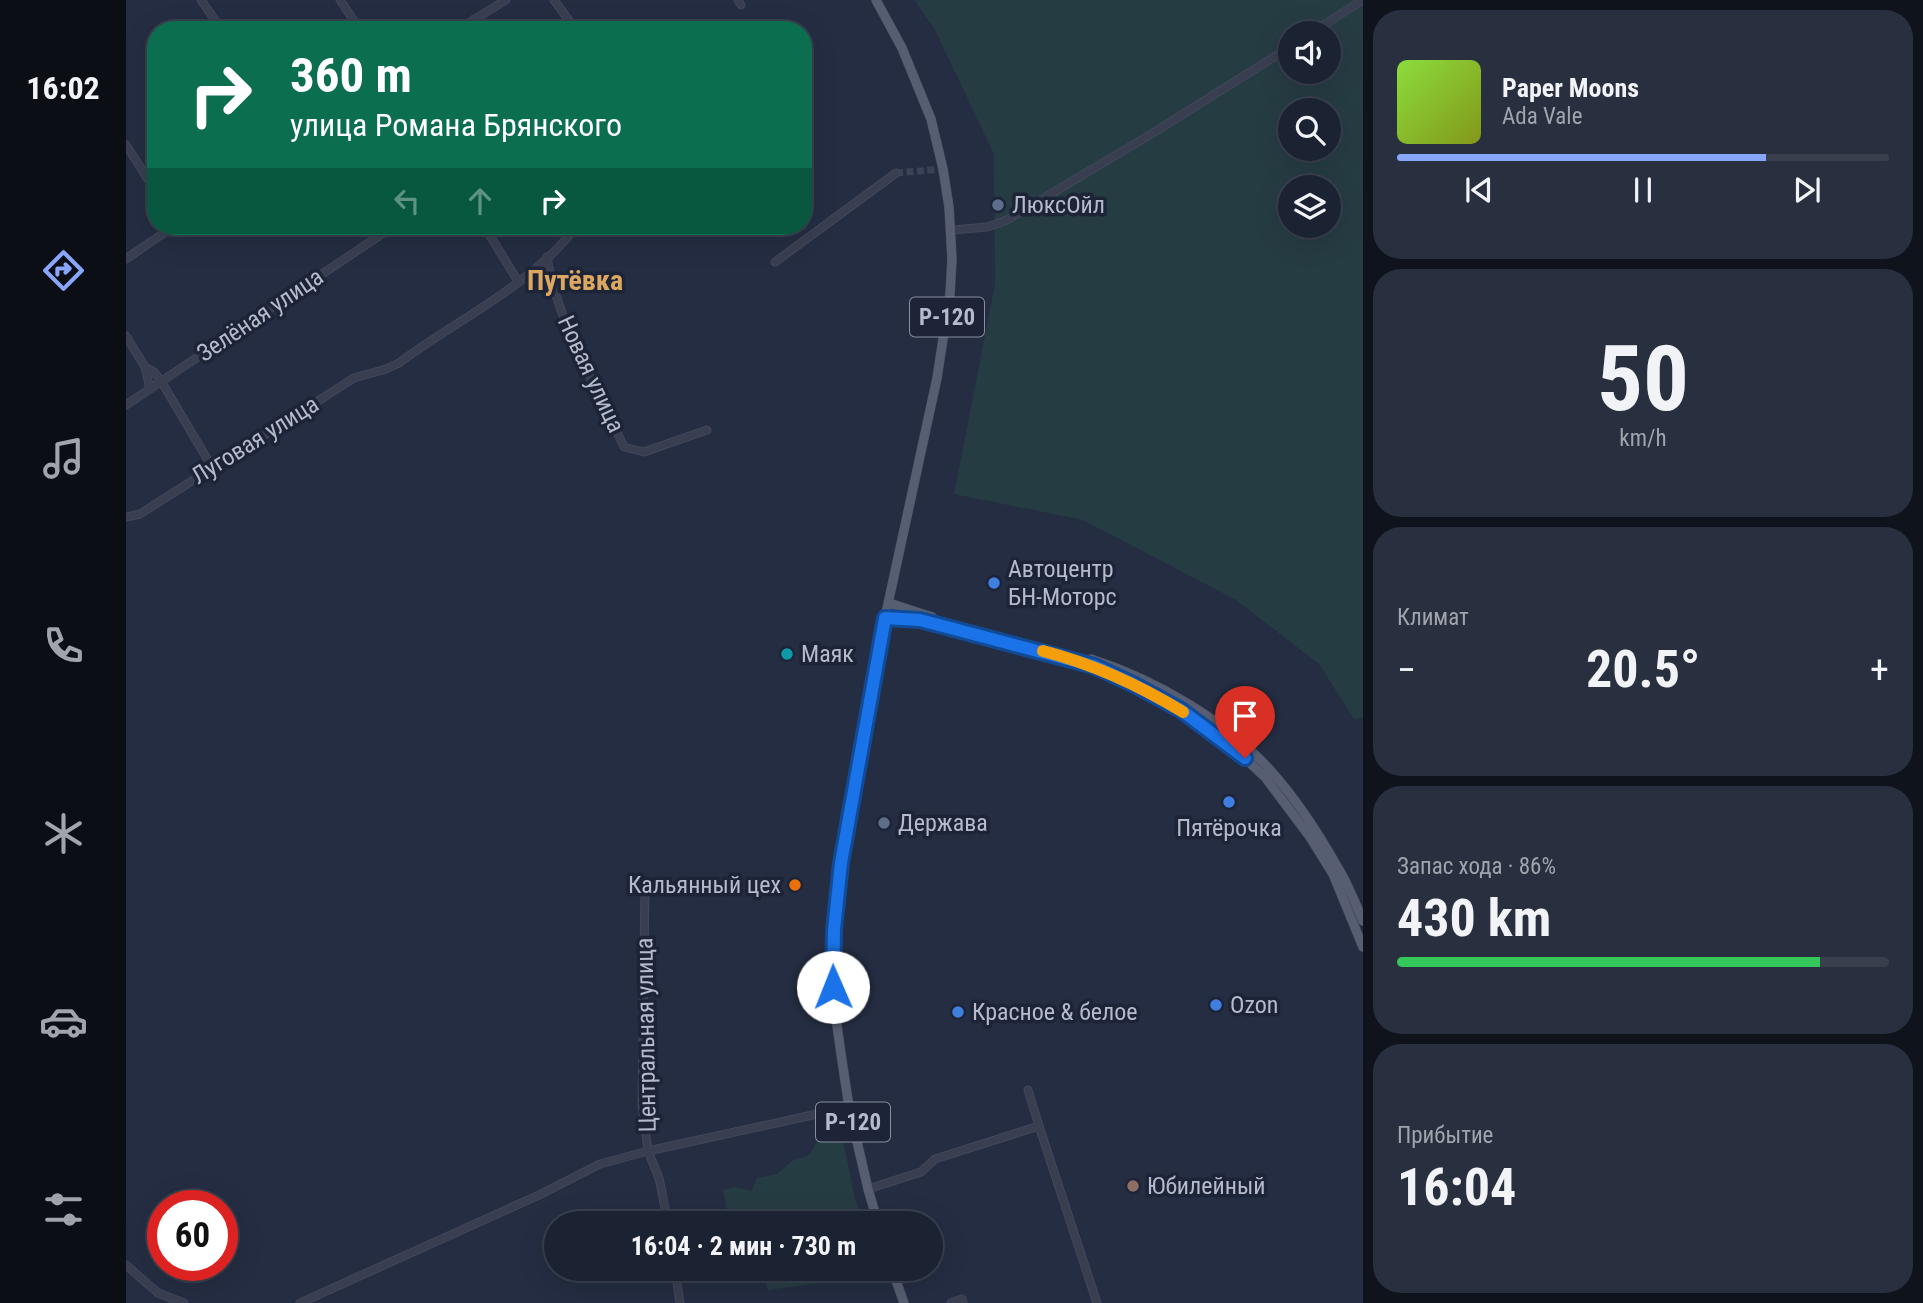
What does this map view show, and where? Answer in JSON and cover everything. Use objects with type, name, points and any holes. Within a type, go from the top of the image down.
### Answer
[{"type":"main road","name":"Р-120","points":[[874,1211],[849,1107],[834,1003],[834,930],[841,863],[885,618],[937,379],[950,295],[952,230],[943,169],[931,119],[902,48],[876,0]]},
{"type":"main road","points":[[889,603],[927,616],[1094,660],[1140,679],[1195,709],[1252,752],[1286,790],[1339,869],[1363,921]]},
{"type":"main road","points":[[885,618],[920,620],[1094,666],[1133,684],[1209,730],[1265,777],[1310,837],[1333,874],[1363,947]]},
{"type":"main road","points":[[896,1281],[904,1303]]},
{"type":"street","points":[[201,0],[216,21]]},
{"type":"street","points":[[340,0],[354,21]]},
{"type":"street","points":[[471,21],[506,0]]},
{"type":"street","points":[[554,0],[569,21]]},
{"type":"street","points":[[1330,21],[1363,0]]},
{"type":"street","points":[[952,230],[987,227],[1007,220],[1278,55]]},
{"type":"street","points":[[126,145],[147,178]]},
{"type":"street","points":[[812,235],[896,173]]},
{"type":"street","points":[[126,259],[161,235]]},
{"type":"street","name":"Зелёная улица","points":[[126,405],[380,235]]},
{"type":"street","points":[[490,235],[518,281]]},
{"type":"street","name":"Луговая улица","points":[[126,517],[140,514],[354,378],[387,369],[505,295],[570,235]]},
{"type":"street","points":[[775,262],[812,235]]},
{"type":"street","name":"Новая улица","points":[[547,257],[551,281],[562,314],[624,447],[644,452],[707,429]]},
{"type":"street","points":[[529,272],[537,271],[551,281]]},
{"type":"street","points":[[126,336],[145,367],[150,388]]},
{"type":"street","points":[[145,367],[154,372],[161,381],[212,467]]},
{"type":"street","name":"Центральная улица","points":[[645,885],[642,1104],[648,1151],[659,1178],[666,1211]]},
{"type":"street","points":[[1028,1090],[1097,1303]]},
{"type":"street","points":[[300,1303],[539,1195],[600,1164],[849,1107]]},
{"type":"street","points":[[867,1189],[921,1172],[935,1159],[1039,1126]]},
{"type":"street","points":[[126,1265],[158,1293],[184,1303]]},
{"type":"street","points":[[677,1281],[680,1303]]},
{"type":"street","points":[[951,1303],[962,1299],[963,1303]]},
{"type":"shaded area","points":[[914,0],[1363,0],[1363,718],[1354,719],[1319,664],[1236,600],[1083,520],[954,494],[995,284],[994,154],[934,28]]},
{"type":"shaded area","points":[[832,1117],[839,1120],[860,1211],[727,1211],[723,1190],[734,1187],[752,1191],[757,1178],[777,1174],[792,1161],[809,1155]]},
{"type":"shaded area","points":[[765,1281],[834,1281],[768,1290]]},
{"type":"tunnel","points":[[896,173],[943,169]]},
{"type":"slow traffic","points":[[1043,651],[1094,666],[1183,712]]},
{"type":"place","name":"ЛюксОйл","points":[[998,205]]},
{"type":"place","name":"Автоцентр БН-Моторс","points":[[994,583]]},
{"type":"place","name":"Маяк","points":[[787,654]]},
{"type":"place","name":"Пятёрочка","points":[[1229,802]]},
{"type":"place","name":"Держава","points":[[884,823]]},
{"type":"place","name":"Кальянный цех","points":[[795,885]]},
{"type":"place","name":"Ozon","points":[[1216,1005]]},
{"type":"place","name":"Красное & белое","points":[[958,1012]]},
{"type":"place","name":"Юбилейный","points":[[1133,1186]]},
{"type":"district","name":"Путёвка","points":[[575,280]]},
{"type":"route","points":[[833,987],[834,930],[841,863],[885,618],[920,620],[1094,666],[1181,710],[1245,758]]}]
